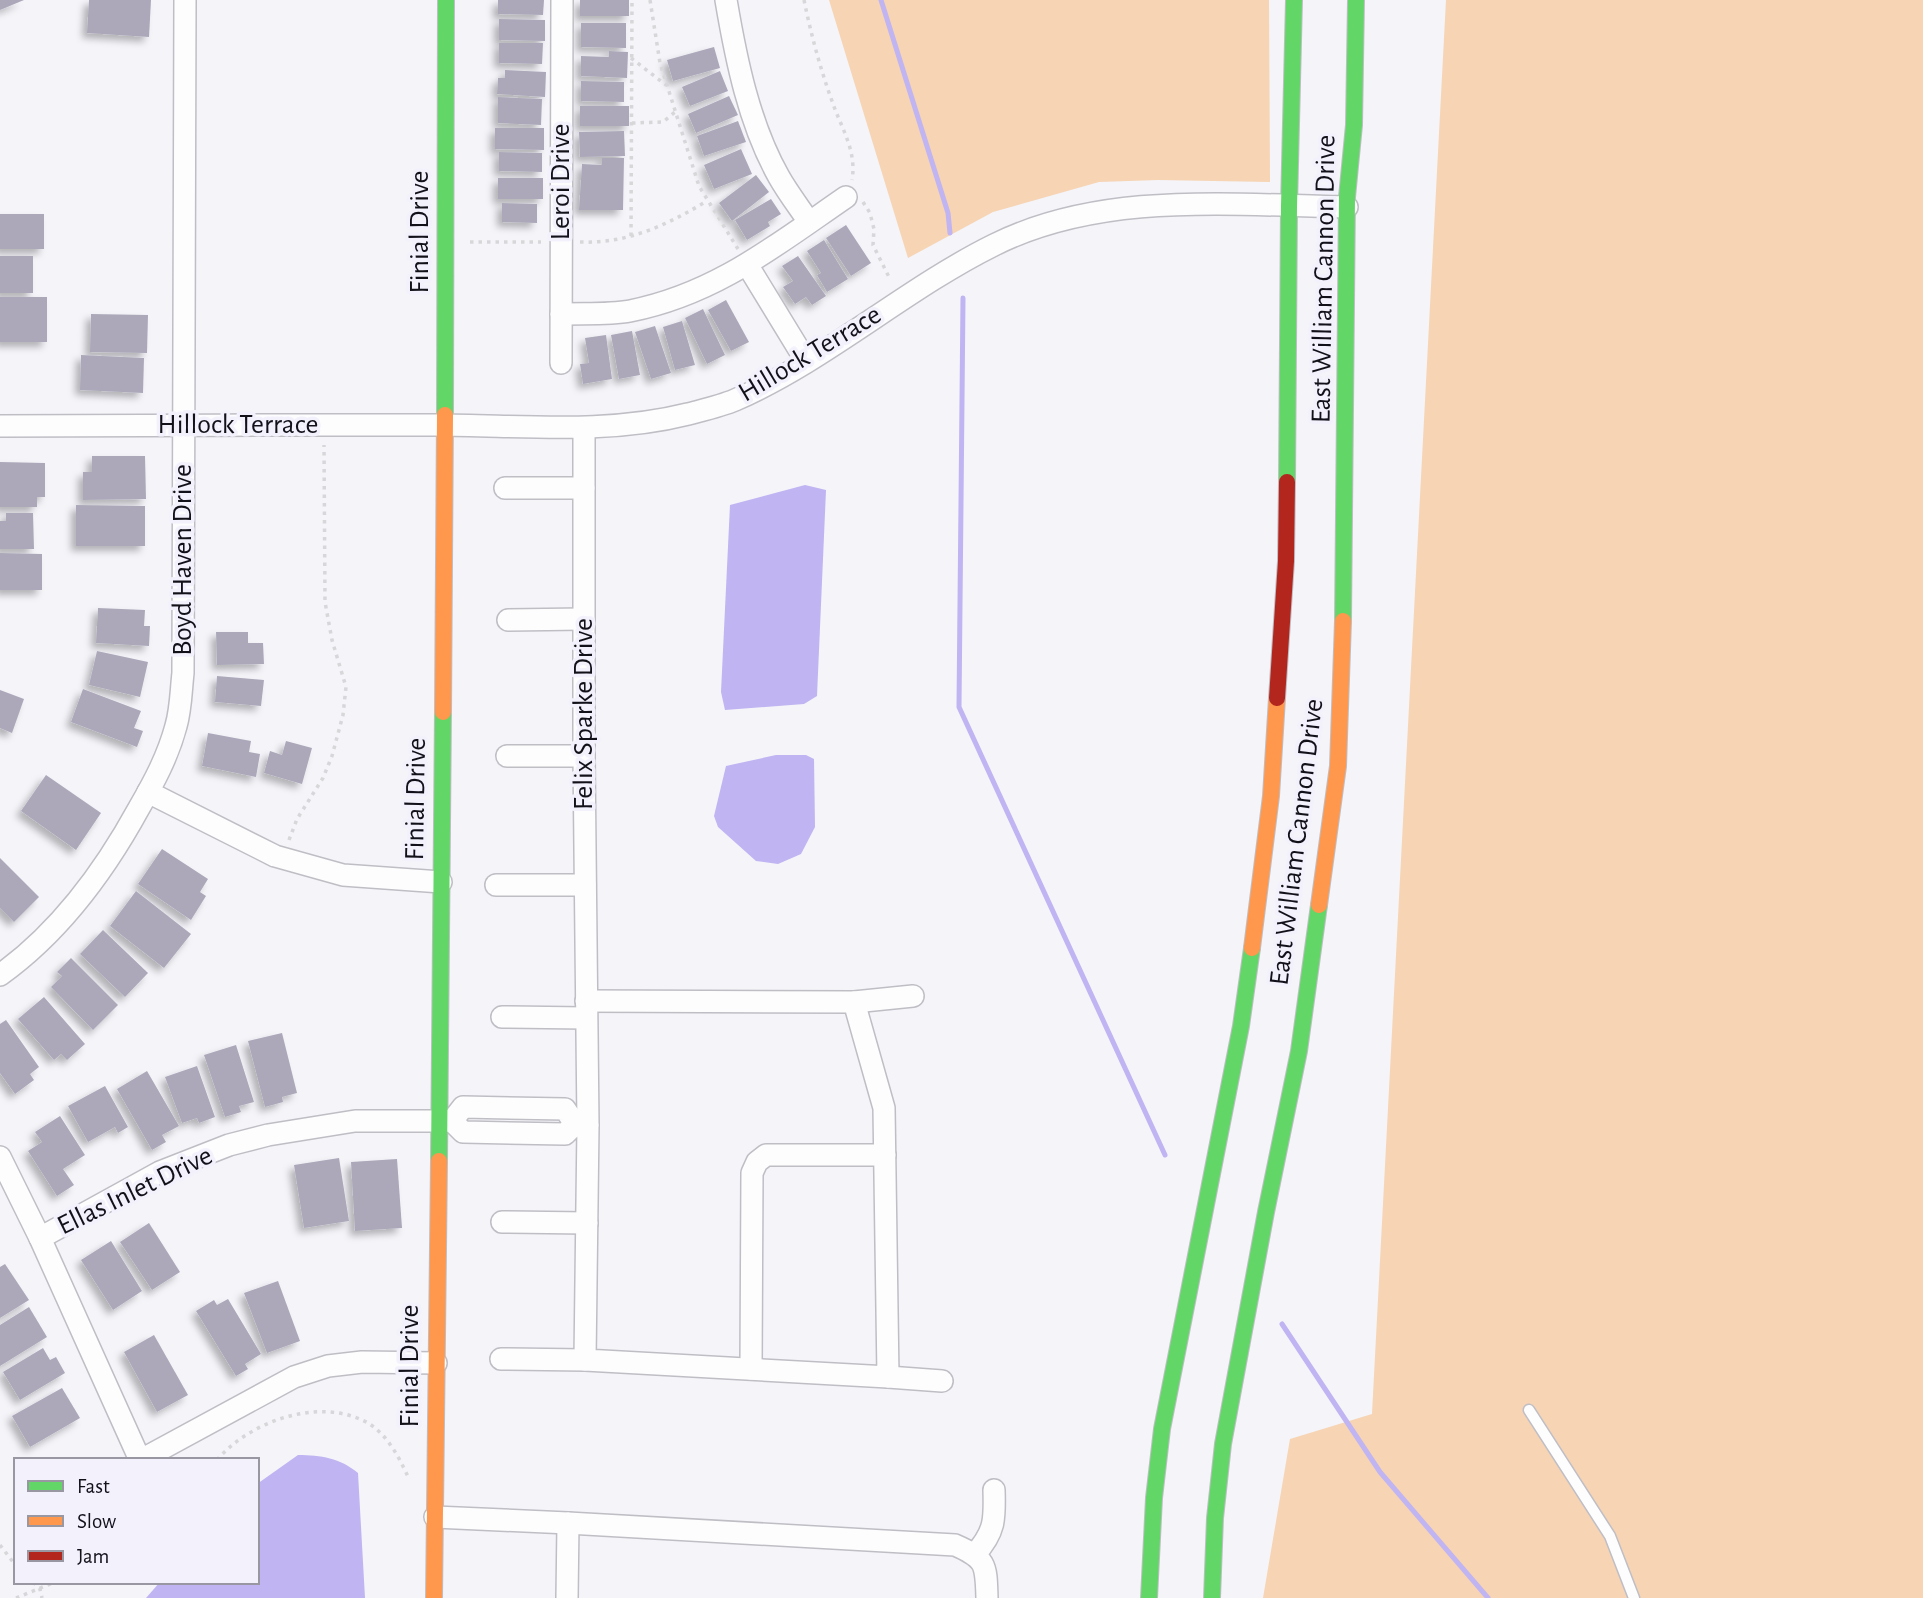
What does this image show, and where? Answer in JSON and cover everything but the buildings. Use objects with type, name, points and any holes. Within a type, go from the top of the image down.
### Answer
[{"type":"street","name":"Boyd Haven Drive","points":[[0,975],[33,947],[90,887],[111,858],[164,763],[177,724],[183,673],[185,0]]},
{"type":"street","name":"Finial Drive","points":[[434,1598],[436,1363],[445,1122],[441,881],[446,425],[446,0]]},
{"type":"street","name":"Leroi Drive","points":[[561,363],[562,0]]},
{"type":"street","points":[[726,0],[736,55],[756,120],[779,176],[809,222]]},
{"type":"street","name":"East William Cannon Drive","points":[[1149,1598],[1154,1498],[1162,1429],[1241,1026],[1269,823],[1286,561],[1294,0]]},
{"type":"street","name":"East William Cannon Drive","points":[[1212,1598],[1215,1518],[1223,1444],[1299,1051],[1338,766],[1345,577],[1347,207],[1354,125],[1356,0]]},
{"type":"street","points":[[561,314],[629,311],[674,299],[809,222],[852,191]]},
{"type":"street","name":"Hillock Terrace","points":[[0,426],[446,425],[584,428],[616,426],[684,415],[734,401],[806,361],[925,285],[996,244],[1040,226],[1097,212],[1169,205],[1347,207]]},
{"type":"street","points":[[743,258],[806,361]]},
{"type":"street","name":"Felix Sparke Drive","points":[[584,428],[586,1009],[582,1124],[587,1223],[585,1360]]},
{"type":"street","points":[[505,488],[584,488]]},
{"type":"street","points":[[508,620],[584,619]]},
{"type":"street","points":[[507,756],[584,756]]},
{"type":"street","points":[[148,792],[275,856],[343,875],[441,881]]},
{"type":"street","points":[[496,885],[585,886]]},
{"type":"street","points":[[502,1017],[586,1009],[855,1002],[913,996]]},
{"type":"street","points":[[855,1002],[884,1108],[888,1377]]},
{"type":"street","points":[[445,1122],[463,1107],[565,1109],[582,1124]]},
{"type":"street","name":"Ellas Inlet Drive","points":[[40,1238],[160,1172],[229,1145],[268,1135],[355,1121],[445,1122]]},
{"type":"street","points":[[751,1369],[752,1173],[757,1162],[766,1155],[885,1154]]},
{"type":"street","points":[[0,1157],[140,1458]]},
{"type":"street","points":[[502,1222],[587,1223]]},
{"type":"street","points":[[501,1359],[585,1360],[942,1381]]},
{"type":"street","points":[[145,1458],[294,1377],[328,1366],[362,1362],[436,1363]]},
{"type":"street","points":[[975,1554],[988,1539],[995,1518],[994,1490]]},
{"type":"street","points":[[435,1517],[955,1545],[975,1554],[986,1570],[987,1598]]},
{"type":"street","points":[[567,1598],[568,1523]]},
{"type":"lane","points":[[1529,1410],[1611,1536],[1634,1598]]},
{"type":"path","points":[[631,236],[632,0]]},
{"type":"path","points":[[650,0],[655,37],[667,86],[699,186],[743,258]]},
{"type":"path","points":[[804,0],[811,35],[853,153],[852,191],[870,213],[874,229],[873,245],[889,277]]},
{"type":"path","points":[[631,58],[667,86]]},
{"type":"path","points":[[631,123],[663,122],[675,112]]},
{"type":"path","points":[[571,242],[631,236],[668,224],[707,201]]},
{"type":"path","points":[[470,242],[547,242]]},
{"type":"path","points":[[288,842],[297,819],[323,778],[332,757],[343,715],[346,687],[332,640],[325,602],[324,445]]},
{"type":"path","points":[[218,1458],[238,1440],[261,1427],[297,1415],[319,1412],[344,1415],[368,1423],[382,1435],[396,1454],[409,1479]]},
{"type":"path","points":[[0,1545],[14,1563]]},
{"type":"path","points":[[35,1584],[40,1589],[42,1598]]},
{"type":"path","points":[[16,1598],[51,1584]]},
{"type":"shaded area","points":[[829,0],[1269,0],[1270,182],[1099,182],[993,212],[908,258]]},
{"type":"shaded area","points":[[1446,0],[1923,0],[1923,1598],[1263,1598],[1290,1439],[1372,1414]]},
{"type":"shaded area","points":[[805,485],[826,490],[817,696],[804,704],[725,710],[721,692],[730,505]]},
{"type":"shaded area","points":[[776,755],[806,755],[814,759],[815,827],[801,854],[778,864],[756,861],[718,827],[714,816],[726,766]]},
{"type":"shaded area","points":[[298,1455],[330,1458],[358,1473],[365,1598],[146,1598],[158,1584],[259,1584],[259,1483]]},
{"type":"waterway","points":[[881,0],[948,213],[950,233]]},
{"type":"waterway","points":[[963,298],[959,707],[1165,1155]]},
{"type":"waterway","points":[[1282,1324],[1380,1472],[1488,1598]]},
{"type":"traffic: fast","points":[[445,415],[446,0]]},
{"type":"traffic: fast","points":[[1287,482],[1294,0]]},
{"type":"traffic: fast","points":[[1343,621],[1347,197],[1354,125],[1356,0]]},
{"type":"traffic: fast","points":[[439,1161],[443,712]]},
{"type":"traffic: fast","points":[[1212,1598],[1215,1518],[1223,1444],[1299,1051],[1319,905]]},
{"type":"traffic: fast","points":[[1149,1598],[1154,1498],[1162,1429],[1241,1026],[1252,948]]},
{"type":"traffic: slow","points":[[443,712],[445,415]]},
{"type":"traffic: slow","points":[[1319,905],[1338,766],[1343,621]]},
{"type":"traffic: slow","points":[[1252,948],[1271,796],[1277,698]]},
{"type":"traffic: slow","points":[[434,1598],[439,1161]]},
{"type":"traffic: jam","points":[[1277,698],[1286,561],[1287,482]]}]
